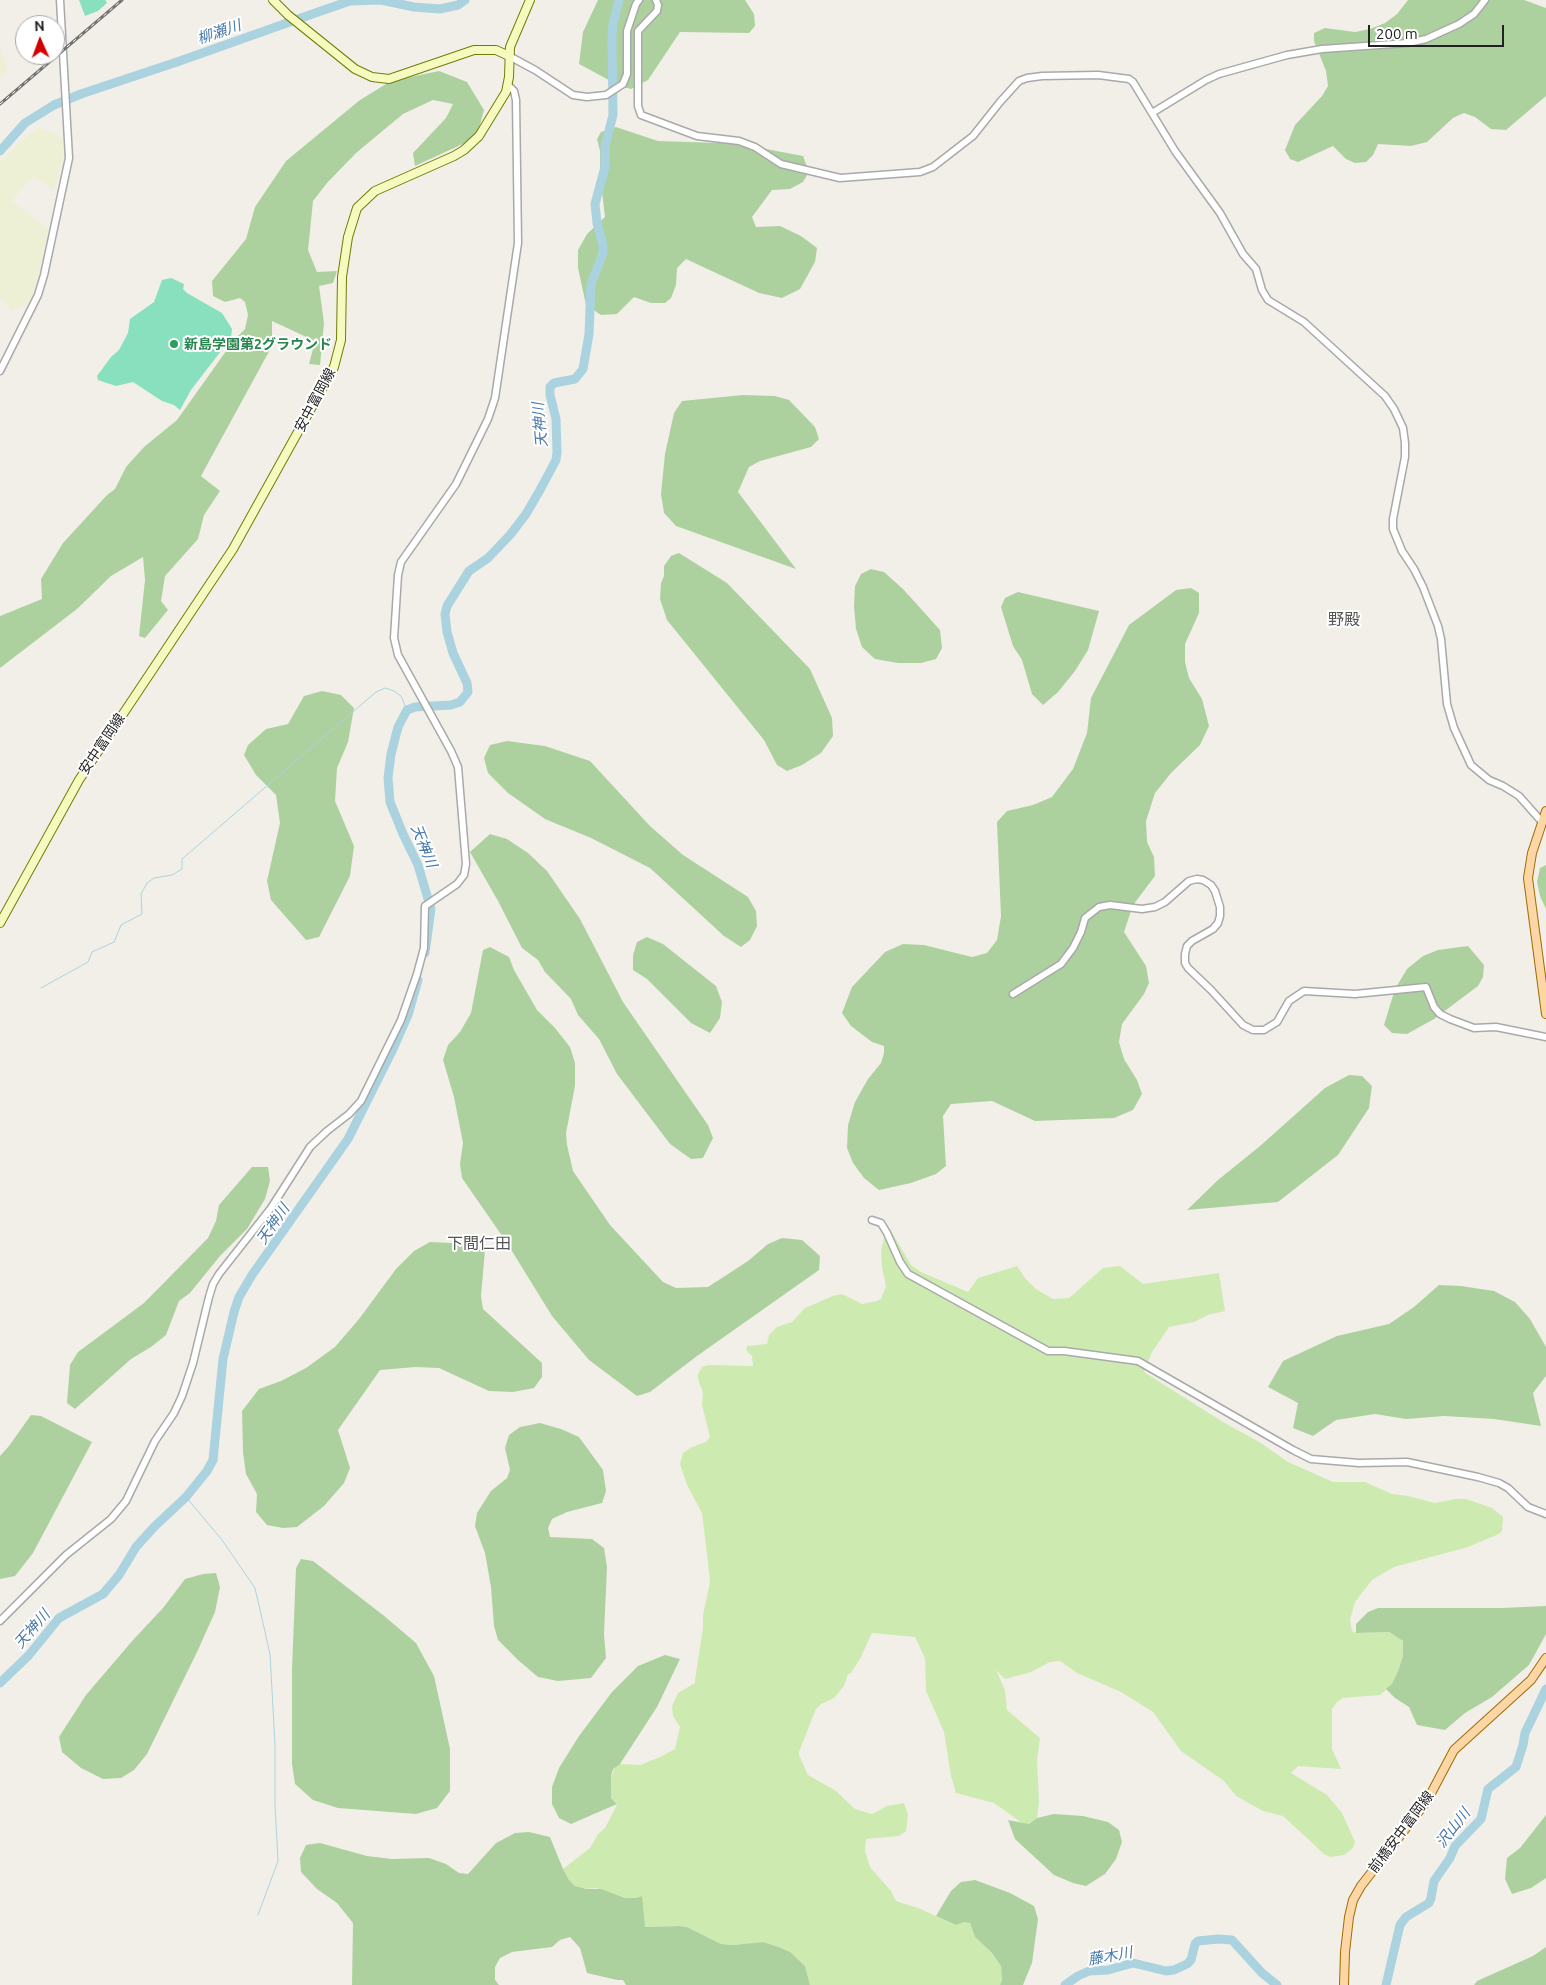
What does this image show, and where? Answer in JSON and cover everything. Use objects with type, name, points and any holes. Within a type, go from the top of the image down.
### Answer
[{"type":"main road","points":[[273,0],[301,26],[355,69],[380,79],[389,79],[474,50],[496,50],[509,56]]},
{"type":"main road","name":"安中富岡線","points":[[0,924],[74,787],[233,550],[334,366],[341,340],[343,264],[353,217],[357,208],[375,191],[454,156],[472,144],[500,103],[508,86],[509,56],[512,39],[530,0]]},
{"type":"main road","points":[[1546,811],[1532,853],[1528,878],[1546,1014]]},
{"type":"main road","name":"前橋安中富岡線","points":[[1344,1985],[1344,1960],[1349,1917],[1353,1900],[1361,1886],[1427,1800],[1454,1750],[1531,1680],[1546,1658]]},
{"type":"street","points":[[0,371],[38,295],[69,158],[60,0]]},
{"type":"street","points":[[509,56],[546,76],[573,95],[587,97],[606,95],[619,87],[627,74],[627,31],[639,0]]},
{"type":"street","points":[[656,0],[658,5],[657,11],[638,31],[638,106],[641,115],[697,136],[739,142],[755,147],[781,164],[840,178],[913,172],[933,167],[973,136],[1019,81],[1027,78],[1098,75],[1129,79],[1136,86],[1175,151],[1220,213],[1243,254],[1256,269],[1262,290],[1268,300],[1304,322],[1385,396],[1394,409],[1403,428],[1406,443],[1404,467],[1393,519],[1393,529],[1402,551],[1423,587],[1438,626],[1447,704],[1454,728],[1471,765],[1489,780],[1519,796],[1542,822]]},
{"type":"street","points":[[1152,113],[1219,74],[1287,55],[1322,49],[1408,43],[1426,39],[1474,14],[1485,0]]},
{"type":"street","points":[[0,1621],[66,1555],[111,1519],[126,1501],[155,1441],[174,1413],[182,1396],[194,1363],[208,1297],[216,1279],[271,1208],[310,1147],[326,1130],[340,1122],[356,1108],[400,1020],[424,948],[430,902],[463,879],[466,864],[458,767],[398,655],[394,641],[399,569],[405,554],[449,497],[488,418],[494,398],[518,242],[516,100],[514,92],[508,86]]},
{"type":"street","points":[[1012,994],[1061,964],[1073,948],[1085,918],[1099,907],[1110,905],[1142,909],[1156,906],[1165,902],[1189,881],[1197,879],[1211,885],[1215,891],[1220,907],[1220,916],[1213,929],[1192,940],[1187,946],[1185,963],[1243,1025],[1254,1030],[1264,1030],[1277,1022],[1289,1001],[1304,991],[1355,994],[1426,987],[1437,1011],[1450,1019],[1474,1028],[1496,1027],[1546,1037]]},
{"type":"street","points":[[872,1220],[880,1223],[887,1233],[900,1262],[908,1274],[1048,1351],[1074,1352],[1138,1361],[1293,1450],[1311,1458],[1359,1463],[1407,1462],[1499,1483],[1508,1488],[1528,1506],[1546,1514]]},
{"type":"green space","points":[[79,0],[105,0],[107,3],[98,11],[85,16]]},
{"type":"green space","points":[[598,0],[745,0],[754,14],[755,26],[749,33],[680,32],[648,80],[631,89],[620,86],[579,64],[583,32]]},
{"type":"green space","points":[[1408,0],[1524,0],[1546,8],[1546,96],[1506,130],[1491,129],[1475,117],[1464,113],[1453,118],[1427,142],[1411,146],[1378,144],[1373,155],[1366,162],[1355,163],[1346,159],[1333,146],[1298,162],[1290,159],[1285,150],[1295,125],[1322,96],[1328,86],[1326,71],[1314,41],[1314,33],[1325,28],[1355,32],[1370,29],[1385,23],[1397,14]]},
{"type":"green space","points":[[0,46],[8,71],[0,79]]},
{"type":"green space","points":[[439,71],[467,82],[484,110],[477,135],[467,142],[415,166],[413,153],[446,118],[453,104],[433,100],[403,114],[356,153],[327,183],[313,201],[308,250],[317,272],[337,271],[333,283],[319,286],[324,323],[320,365],[309,364],[315,341],[272,321],[272,346],[201,476],[220,491],[204,515],[198,539],[165,576],[161,601],[168,610],[145,638],[139,636],[145,580],[143,557],[111,576],[77,609],[0,668],[0,616],[42,599],[41,579],[63,543],[107,495],[115,489],[126,467],[144,447],[177,420],[234,340],[245,329],[248,315],[245,302],[240,298],[225,302],[213,296],[212,281],[246,239],[255,207],[286,161],[360,100],[391,81]]},
{"type":"green space","points":[[616,127],[658,141],[750,146],[803,156],[809,172],[803,182],[790,189],[772,190],[752,217],[756,227],[780,226],[801,236],[817,248],[815,262],[800,289],[782,298],[759,293],[686,259],[677,268],[676,285],[671,298],[665,303],[651,303],[634,297],[617,314],[601,315],[586,305],[578,268],[578,250],[587,234],[605,217],[600,175],[600,151],[597,139],[601,132]]},
{"type":"green space","points":[[39,128],[62,136],[63,158],[54,191],[33,176],[12,201],[48,228],[42,262],[31,299],[27,305],[11,311],[0,297],[0,163],[21,141]]},
{"type":"green space","name":"新島学園第2グラウンド","points":[[171,278],[184,284],[183,289],[187,293],[222,313],[232,329],[231,338],[191,390],[180,410],[133,382],[116,386],[98,380],[97,376],[111,357],[119,350],[128,333],[130,319],[154,302],[162,280]]},
{"type":"green space","points":[[743,395],[775,396],[789,400],[815,427],[819,439],[811,447],[760,461],[749,467],[738,492],[796,569],[676,526],[664,513],[661,494],[665,454],[674,413],[682,401]]},
{"type":"green space","points":[[679,553],[727,583],[810,669],[832,718],[833,736],[821,753],[802,765],[787,771],[777,765],[764,740],[667,620],[660,599],[664,566],[671,556]]},
{"type":"green space","points":[[871,569],[884,572],[903,589],[940,630],[942,648],[936,659],[921,663],[898,663],[875,659],[862,647],[856,629],[855,586],[861,574]]},
{"type":"green space","points":[[1191,588],[1199,593],[1199,613],[1185,644],[1185,662],[1189,678],[1202,699],[1209,726],[1200,745],[1171,773],[1155,793],[1146,821],[1147,842],[1154,857],[1155,876],[1133,905],[1124,932],[1146,966],[1149,983],[1144,994],[1122,1024],[1119,1042],[1124,1059],[1137,1080],[1142,1094],[1133,1110],[1114,1118],[1035,1121],[992,1101],[951,1104],[943,1116],[946,1166],[936,1174],[911,1183],[879,1190],[864,1178],[853,1163],[847,1148],[848,1125],[855,1102],[868,1079],[881,1063],[884,1053],[884,1046],[872,1042],[851,1026],[842,1013],[852,987],[885,952],[903,944],[924,945],[972,957],[987,953],[997,940],[1001,916],[997,822],[1007,811],[1033,805],[1052,797],[1073,769],[1087,733],[1091,698],[1129,625],[1176,590]]},
{"type":"green space","points":[[1018,592],[1099,611],[1088,650],[1075,671],[1058,692],[1043,705],[1032,694],[1022,660],[1013,646],[1001,607],[1005,598]]},
{"type":"green space","points":[[322,691],[341,695],[354,708],[348,742],[337,768],[335,801],[354,846],[350,876],[319,937],[306,940],[271,900],[267,881],[280,823],[276,795],[256,775],[244,755],[248,745],[266,729],[288,724],[304,696]]},
{"type":"green space","points":[[507,741],[545,746],[590,761],[650,826],[683,855],[748,897],[756,911],[757,926],[750,940],[741,947],[724,936],[650,868],[591,838],[545,819],[508,793],[488,773],[484,758],[490,745]]},
{"type":"green space","points":[[490,834],[507,839],[528,853],[547,871],[580,919],[623,1002],[708,1125],[713,1138],[703,1158],[691,1159],[670,1144],[617,1074],[599,1039],[578,1015],[571,999],[545,972],[538,960],[522,948],[470,852]]},
{"type":"green space","points":[[1546,865],[1546,909],[1540,896],[1537,882],[1540,868]]},
{"type":"green space","points":[[647,937],[663,944],[716,986],[722,1002],[720,1018],[710,1033],[691,1023],[647,979],[633,970],[633,955],[637,942]]},
{"type":"green space","points":[[1468,946],[1484,965],[1483,977],[1478,986],[1434,1019],[1407,1034],[1392,1033],[1384,1025],[1395,989],[1407,969],[1423,956],[1438,950]]},
{"type":"green space","points":[[490,947],[509,957],[514,970],[537,1010],[570,1047],[575,1063],[575,1086],[566,1133],[573,1171],[610,1225],[663,1282],[676,1288],[708,1287],[748,1261],[768,1244],[782,1238],[802,1240],[820,1256],[819,1270],[697,1356],[650,1392],[637,1396],[589,1360],[552,1316],[507,1243],[462,1178],[460,1164],[463,1143],[454,1097],[443,1060],[448,1045],[460,1032],[471,1013],[483,950]]},
{"type":"green space","points":[[1349,1075],[1362,1076],[1372,1086],[1369,1108],[1338,1155],[1278,1202],[1187,1210],[1218,1180],[1260,1146],[1325,1088]]},
{"type":"green space","points":[[252,1167],[268,1167],[270,1181],[265,1199],[247,1229],[220,1256],[190,1293],[179,1301],[166,1335],[131,1359],[75,1409],[67,1403],[70,1365],[78,1352],[144,1303],[208,1238],[216,1221],[219,1205]]},
{"type":"green space","points":[[890,1229],[911,1265],[921,1272],[968,1292],[978,1278],[1017,1266],[1036,1289],[1053,1299],[1069,1298],[1103,1268],[1120,1266],[1143,1284],[1219,1273],[1225,1311],[1208,1315],[1194,1322],[1169,1327],[1152,1352],[1144,1372],[1223,1422],[1261,1443],[1288,1462],[1333,1482],[1365,1482],[1392,1494],[1435,1503],[1466,1499],[1492,1508],[1503,1517],[1502,1531],[1499,1534],[1468,1547],[1394,1567],[1372,1580],[1355,1602],[1350,1620],[1352,1631],[1356,1633],[1389,1632],[1403,1641],[1403,1656],[1398,1671],[1392,1685],[1380,1695],[1343,1698],[1332,1709],[1332,1749],[1341,1769],[1298,1766],[1291,1773],[1327,1795],[1342,1813],[1355,1842],[1353,1848],[1344,1855],[1330,1857],[1324,1854],[1283,1816],[1263,1811],[1236,1796],[1224,1781],[1181,1751],[1153,1712],[1121,1692],[1077,1673],[1060,1661],[1050,1662],[1031,1672],[1005,1679],[996,1670],[1005,1690],[1007,1710],[1040,1738],[1037,1760],[1039,1802],[1037,1818],[1029,1824],[1022,1823],[994,1803],[956,1793],[951,1776],[944,1732],[926,1691],[925,1658],[915,1637],[872,1633],[861,1657],[851,1673],[848,1674],[844,1686],[834,1698],[821,1704],[816,1709],[799,1755],[808,1775],[836,1791],[855,1809],[872,1814],[887,1806],[904,1803],[908,1815],[906,1831],[899,1836],[866,1839],[865,1851],[870,1867],[891,1891],[896,1901],[918,1908],[956,1925],[964,1922],[970,1923],[975,1937],[992,1953],[1001,1966],[1002,1980],[1000,1985],[810,1985],[805,1966],[788,1951],[779,1947],[763,1942],[733,1945],[721,1944],[687,1927],[645,1927],[637,1898],[625,1898],[596,1888],[582,1889],[575,1886],[569,1880],[563,1869],[590,1848],[598,1834],[605,1828],[616,1807],[617,1804],[611,1798],[610,1781],[615,1766],[620,1764],[640,1765],[675,1749],[680,1727],[673,1716],[672,1706],[678,1693],[695,1683],[703,1628],[703,1615],[710,1582],[702,1513],[687,1485],[680,1464],[683,1453],[692,1447],[706,1442],[710,1437],[702,1405],[703,1393],[698,1374],[702,1367],[708,1365],[753,1366],[752,1356],[746,1350],[747,1346],[767,1344],[769,1335],[777,1327],[792,1322],[805,1308],[833,1296],[842,1294],[862,1304],[881,1299],[886,1286],[881,1250],[886,1233]]},
{"type":"green space","points":[[430,1242],[474,1244],[485,1250],[481,1296],[483,1309],[542,1363],[542,1377],[534,1388],[513,1392],[489,1391],[439,1368],[415,1367],[380,1370],[338,1430],[350,1468],[344,1483],[324,1506],[297,1527],[283,1528],[267,1525],[256,1512],[257,1494],[246,1474],[243,1452],[242,1411],[259,1389],[281,1381],[306,1368],[335,1347],[359,1319],[396,1269],[414,1251]]},
{"type":"green space","points":[[1439,1285],[1494,1291],[1515,1302],[1530,1319],[1546,1347],[1546,1376],[1533,1393],[1541,1426],[1494,1419],[1444,1416],[1406,1419],[1375,1414],[1336,1420],[1313,1436],[1293,1428],[1298,1403],[1268,1387],[1283,1361],[1337,1336],[1389,1324],[1414,1307]]},
{"type":"green space","points":[[31,1415],[41,1416],[92,1442],[33,1553],[15,1576],[0,1579],[0,1456]]},
{"type":"green space","points":[[540,1423],[579,1437],[603,1470],[606,1491],[602,1503],[567,1512],[552,1519],[548,1528],[550,1537],[592,1539],[604,1548],[607,1567],[604,1634],[606,1658],[591,1678],[558,1681],[538,1677],[498,1640],[494,1626],[491,1587],[485,1553],[475,1526],[477,1513],[491,1491],[507,1478],[510,1470],[505,1448],[509,1435],[520,1427]]},
{"type":"green space","points":[[301,1559],[313,1561],[416,1643],[434,1676],[450,1749],[450,1791],[437,1808],[416,1814],[338,1808],[313,1800],[295,1784],[292,1764],[292,1669],[296,1568]]},
{"type":"green space","points":[[216,1573],[220,1587],[215,1612],[147,1754],[134,1770],[121,1778],[103,1779],[81,1768],[62,1752],[59,1737],[86,1695],[163,1608],[185,1579]]},
{"type":"green space","points":[[1546,1606],[1546,1634],[1529,1665],[1492,1697],[1465,1713],[1445,1730],[1417,1725],[1409,1707],[1395,1698],[1386,1689],[1392,1684],[1398,1671],[1403,1656],[1403,1641],[1389,1632],[1356,1633],[1356,1624],[1368,1612],[1378,1608]]},
{"type":"green space","points":[[665,1655],[680,1659],[657,1707],[620,1764],[613,1769],[611,1776],[611,1798],[617,1804],[571,1824],[559,1818],[552,1804],[552,1787],[559,1768],[579,1736],[612,1692],[638,1666]]},
{"type":"green space","points":[[1054,1814],[1083,1816],[1108,1822],[1119,1830],[1122,1842],[1116,1859],[1105,1874],[1086,1886],[1054,1875],[1015,1839],[1008,1820],[1029,1824],[1037,1818]]},
{"type":"green space","points":[[1546,1815],[1546,1878],[1531,1888],[1512,1894],[1505,1879],[1507,1858],[1520,1848]]},
{"type":"green space","points":[[529,1832],[550,1837],[563,1869],[575,1886],[586,1889],[601,1889],[625,1898],[642,1896],[645,1927],[687,1927],[721,1944],[733,1945],[763,1942],[779,1947],[790,1952],[805,1966],[810,1985],[626,1985],[623,1980],[587,1973],[580,1948],[570,1937],[560,1940],[552,1947],[512,1952],[500,1958],[495,1967],[495,1980],[499,1985],[352,1985],[353,1923],[337,1903],[317,1889],[301,1872],[300,1858],[306,1845],[320,1843],[367,1856],[392,1859],[429,1858],[446,1864],[459,1873],[468,1874],[496,1843],[515,1833]]},
{"type":"green space","points":[[975,1880],[1010,1893],[1034,1906],[1038,1919],[1032,1963],[1023,1985],[1000,1985],[1002,1980],[1001,1966],[992,1953],[975,1937],[970,1923],[964,1922],[956,1925],[936,1916],[951,1891],[961,1882]]},
{"type":"green space","points":[[1546,1947],[1546,1985],[1474,1985],[1477,1981],[1533,1956]]},
{"type":"waterway","name":"柳瀬川","points":[[0,151],[25,123],[54,105],[350,1],[381,0],[414,7],[440,9],[458,5],[465,0]]},
{"type":"waterway","name":"天神川","points":[[425,953],[431,909],[418,865],[390,802],[388,778],[391,754],[398,727],[407,710],[415,707],[451,705],[460,702],[468,692],[467,683],[453,653],[447,632],[445,614],[447,606],[469,571],[488,558],[510,535],[526,514],[556,460],[556,419],[550,387],[554,383],[575,379],[583,369],[589,334],[591,284],[603,253],[595,204],[605,167],[605,146],[613,115],[612,38],[613,24],[619,0]]},
{"type":"waterway","points":[[41,988],[88,962],[92,952],[114,942],[121,925],[142,914],[141,894],[147,883],[154,878],[172,875],[182,869],[182,859],[376,692],[385,688],[394,691],[401,696],[407,710]]},
{"type":"waterway","name":"天神川","points":[[0,1683],[29,1655],[59,1618],[103,1594],[119,1575],[136,1547],[186,1497],[207,1471],[213,1460],[223,1359],[239,1297],[252,1275],[348,1139],[408,1015],[418,980]]},
{"type":"waterway","points":[[186,1497],[222,1540],[255,1588],[270,1654],[278,1861],[258,1915]]},
{"type":"waterway","name":"沢山川","points":[[1386,1985],[1400,1925],[1406,1917],[1429,1903],[1434,1881],[1450,1858],[1455,1846],[1481,1819],[1488,1789],[1516,1767],[1525,1733],[1546,1689]]},
{"type":"waterway","name":"藤木川","points":[[1065,1985],[1089,1971],[1108,1970],[1133,1963],[1166,1971],[1174,1970],[1191,1960],[1195,1944],[1198,1941],[1218,1939],[1232,1940],[1262,1973],[1277,1985]]},
{"type":"railway","points":[[0,104],[122,0]]},
{"type":"place","name":"新島学園第2グラウンド","points":[[174,344]]},
{"type":"district","name":"野殿","points":[[1344,620]]},
{"type":"district","name":"下間仁田","points":[[479,1244]]}]
